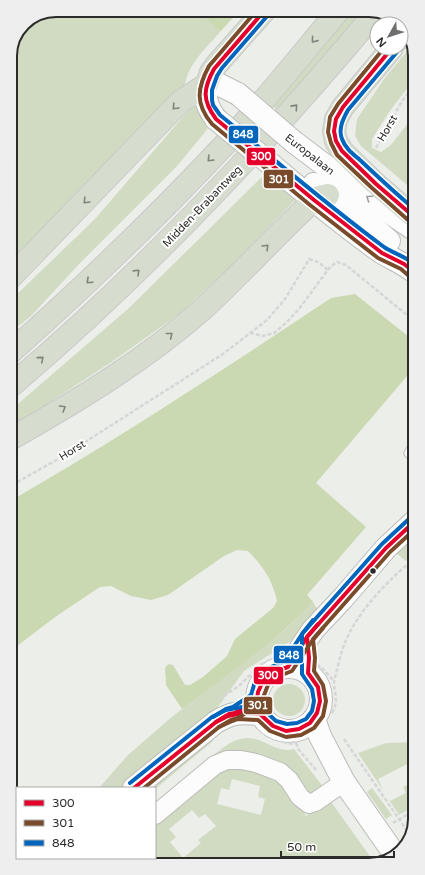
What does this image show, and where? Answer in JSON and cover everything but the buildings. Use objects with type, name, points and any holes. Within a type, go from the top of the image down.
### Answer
[{"type":"highway","points":[[17,271],[180,102],[207,84],[211,72],[217,64],[259,17]]},
{"type":"highway","points":[[17,346],[119,253],[228,141],[333,17]]},
{"type":"highway","name":"Midden-Brabantweg","points":[[17,381],[115,293],[190,219],[275,129],[372,17]]},
{"type":"highway","points":[[385,56],[343,107],[336,119],[334,131],[336,141],[342,151],[376,184],[408,212]]},
{"type":"highway","points":[[17,435],[105,383],[156,347],[202,309],[321,198]]},
{"type":"street","name":"Europalaan","points":[[408,225],[368,198],[283,155],[226,107],[208,107],[206,97],[207,84],[220,85],[226,107],[283,155],[321,198],[382,252],[408,267]]},
{"type":"street","points":[[301,666],[307,637],[386,548],[408,530]]},
{"type":"street","points":[[301,666],[278,669],[268,674],[261,684],[258,693],[259,707],[267,722],[276,728],[286,731],[302,731],[320,736],[337,787],[392,851]]},
{"type":"street","points":[[301,666],[315,681],[320,690],[321,700],[319,710],[302,731]]},
{"type":"street","points":[[135,787],[216,722],[229,714],[259,707]]},
{"type":"street","points":[[156,814],[214,765],[227,760],[241,760],[256,763],[280,772],[289,780],[300,797],[309,804],[315,802],[337,787]]},
{"type":"path","name":"Horst","points":[[376,148],[402,101],[408,93]]},
{"type":"path","name":"Horst","points":[[17,482],[60,458],[223,354],[267,320],[285,299],[310,258],[328,270]]},
{"type":"path","points":[[250,333],[262,336],[274,333],[299,309],[328,270],[337,262],[346,265],[408,316]]},
{"type":"path","points":[[301,666],[323,669],[334,681],[344,644],[359,617],[381,591],[408,565]]},
{"type":"path","points":[[302,731],[299,750],[314,768],[337,787]]},
{"type":"path","points":[[342,736],[406,830]]},
{"type":"path","points":[[399,819],[408,814]]},
{"type":"green space","points":[[56,17],[204,17],[220,32],[194,63],[187,76],[185,84],[132,141],[17,258],[17,54],[20,41],[28,28],[41,20]]},
{"type":"green space","points":[[204,17],[234,17],[220,32]]},
{"type":"green space","points":[[346,17],[361,17],[280,112],[271,105]]},
{"type":"green space","points":[[403,56],[408,56],[408,87],[389,112],[372,139],[372,148],[381,152],[391,145],[408,123],[408,186],[361,146],[355,136],[357,119],[384,79]]},
{"type":"green space","points":[[194,104],[209,127],[178,165],[80,263],[31,316],[17,327],[17,294],[95,219]]},
{"type":"green space","points":[[268,171],[298,197],[224,273],[179,314],[113,361],[17,424],[17,405],[129,308]]},
{"type":"green space","points":[[355,294],[408,336],[408,375],[316,483],[366,527],[307,595],[313,602],[266,645],[182,709],[166,685],[165,668],[168,664],[173,665],[185,685],[190,685],[203,677],[227,656],[235,639],[273,608],[277,601],[273,587],[266,574],[248,551],[237,550],[224,556],[168,595],[151,600],[131,596],[111,586],[100,587],[58,615],[17,646],[17,497],[173,402],[331,298]]},
{"type":"green space","points":[[408,545],[408,559],[406,561],[395,552],[403,546]]},
{"type":"green space","points":[[313,602],[319,612],[291,641],[244,671],[210,718],[122,787],[100,787],[128,755],[173,716],[287,628]]},
{"type":"green space","points":[[286,684],[292,684],[302,691],[305,700],[304,706],[298,713],[292,716],[286,716],[276,709],[273,703],[273,697],[280,687]]},
{"type":"green space","points":[[209,736],[213,741],[156,788],[147,787]]},
{"type":"green space","points":[[248,738],[282,750],[294,749],[324,788],[317,793],[309,795],[289,771],[209,759],[231,742]]},
{"type":"green space","points":[[408,742],[408,764],[378,779],[383,790],[358,753],[386,743]]},
{"type":"green space","points":[[222,767],[249,768],[283,783],[306,816],[329,799],[371,858],[369,858],[183,858],[156,858],[156,821]],"holes":[[[232,779],[260,786],[258,797],[265,799],[261,815],[217,804],[221,788],[229,790]],[[192,810],[199,818],[205,814],[216,826],[198,840],[201,843],[183,858],[170,842],[176,837],[169,829]]]},
{"type":"green space","points":[[408,784],[408,810],[399,815],[390,801],[406,793],[403,787]]},
{"type":"green space","points":[[372,788],[392,815],[386,819],[367,792]]},
{"type":"transit line","name":"301","points":[[251,17],[209,66],[205,74],[200,89],[200,103],[206,117],[212,124],[310,205],[378,258],[401,269],[408,275]]},
{"type":"transit line","name":"300","points":[[259,17],[214,69],[210,76],[206,89],[206,100],[211,112],[216,119],[314,200],[382,253],[408,267]]},
{"type":"transit line","name":"848","points":[[266,17],[222,68],[217,76],[212,90],[213,105],[220,115],[342,215],[384,247],[408,259]]},
{"type":"transit line","name":"301","points":[[377,56],[338,104],[330,117],[328,132],[331,143],[337,155],[408,220]]},
{"type":"transit line","name":"300","points":[[385,56],[343,107],[336,119],[334,131],[336,141],[342,151],[376,184],[408,212]]},
{"type":"transit line","name":"848","points":[[394,56],[348,110],[342,124],[341,135],[343,142],[350,151],[408,204]]},
{"type":"transit line","name":"848","points":[[130,783],[212,717],[226,710],[242,707],[262,708],[276,721],[287,724],[297,723],[306,719],[312,711],[314,701],[312,689],[302,674],[302,634],[382,544],[408,520]]},
{"type":"transit line","name":"300","points":[[135,787],[216,722],[228,716],[242,713],[260,714],[273,726],[286,731],[299,729],[310,723],[317,713],[320,701],[318,687],[308,673],[309,658],[307,637],[386,548],[408,528]]},
{"type":"transit line","name":"301","points":[[145,787],[219,727],[238,719],[258,720],[270,731],[286,737],[301,735],[314,728],[323,716],[326,701],[323,685],[314,671],[315,658],[313,639],[390,552],[408,536]]},
{"type":"transit line","name":"848","points":[[213,717],[226,709],[233,707],[251,695],[258,677],[268,668],[284,662],[313,620]]},
{"type":"transit line","name":"300","points":[[216,722],[229,714],[235,713],[257,699],[258,692],[263,681],[271,673],[288,667],[307,637],[318,624]]},
{"type":"transit line","name":"301","points":[[219,727],[238,718],[261,703],[268,685],[274,678],[292,671],[312,641],[323,628]]}]
